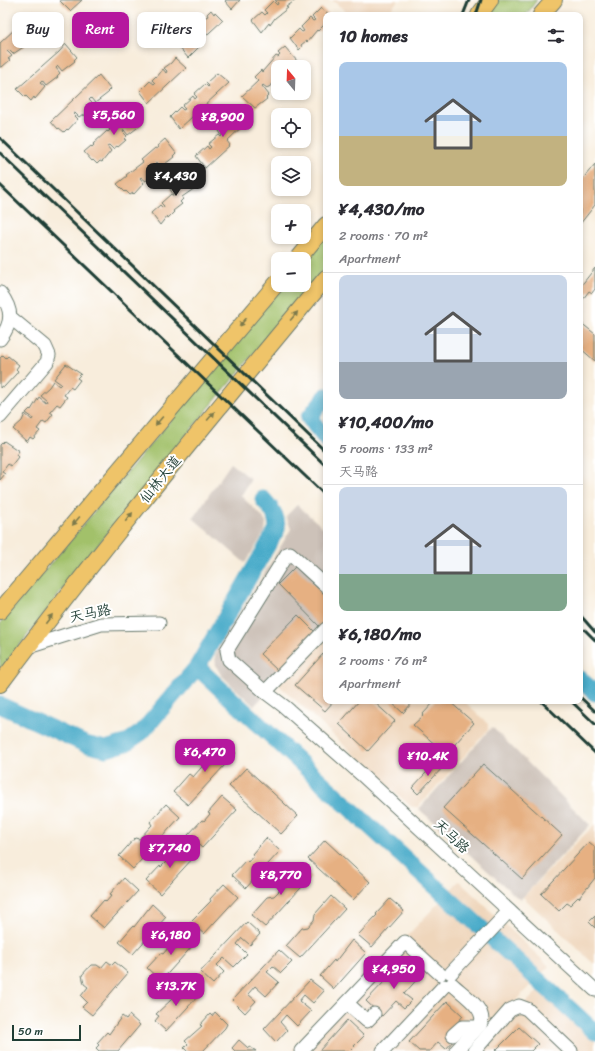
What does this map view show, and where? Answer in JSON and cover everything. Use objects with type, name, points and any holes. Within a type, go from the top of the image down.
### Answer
[{"type":"main road","points":[[481,12],[490,0]]},
{"type":"main road","points":[[544,12],[554,0]]},
{"type":"main road","points":[[304,252],[323,229]]},
{"type":"main road","name":"仙林大道","points":[[0,684],[138,506],[323,282]]},
{"type":"main road","points":[[0,611],[271,290]]},
{"type":"street","points":[[0,293],[7,304],[10,317],[10,324],[0,339]]},
{"type":"street","points":[[0,417],[47,362],[49,355],[45,346],[10,317]]},
{"type":"street","name":"天马路","points":[[323,583],[290,553],[286,554],[227,650],[230,660],[265,692],[286,707],[505,915],[595,990]]},
{"type":"street","name":"天马路","points":[[28,647],[102,624],[159,623]]},
{"type":"street","points":[[265,692],[323,632]]},
{"type":"street","points":[[383,1051],[505,915]]},
{"type":"street","points":[[301,1051],[405,942],[478,1008],[482,1018],[480,1025],[456,1051]]},
{"type":"street","points":[[347,1003],[367,1021]]},
{"type":"street","points":[[474,1051],[513,1008],[519,1006],[527,1009],[571,1051]]},
{"type":"street","points":[[453,1035],[462,1027],[476,1027],[480,1025]]},
{"type":"shaded area","points":[[332,0],[398,0],[389,12],[346,12]]},
{"type":"shaded area","points":[[231,463],[251,479],[241,496],[262,516],[266,523],[265,532],[245,563],[193,518]]},
{"type":"shaded area","points":[[297,505],[323,527],[323,635],[254,706],[221,675],[216,666],[215,655],[291,529],[286,516]]},
{"type":"shaded area","points":[[323,636],[323,704],[467,704],[488,724],[488,730],[418,807],[411,807],[280,686],[279,683]]},
{"type":"shaded area","points":[[492,727],[590,825],[520,900],[419,809]]},
{"type":"shaded area","points":[[595,825],[595,965],[523,897]]},
{"type":"shaded area","points":[[459,881],[549,966],[467,1051],[291,1051],[342,1005]]},
{"type":"shaded area","points":[[540,989],[595,1039],[595,1051],[477,1051]]},
{"type":"green space","points":[[498,0],[537,0],[528,12],[488,12]]},
{"type":"green space","points":[[323,238],[323,272],[311,286],[311,252]]},
{"type":"green space","points":[[278,292],[306,292],[160,467],[79,568],[0,671],[0,624]]},
{"type":"building","points":[[59,0],[82,0],[70,11]]},
{"type":"building","points":[[240,0],[232,9],[225,1]]},
{"type":"building","points":[[275,0],[296,0],[286,7],[288,8],[275,18],[270,25],[269,23],[262,32],[253,20],[262,12],[265,15],[267,13],[264,10],[273,1],[277,5],[278,3]]},
{"type":"building","points":[[321,8],[326,12],[323,12],[323,26],[318,31],[317,30],[307,42],[306,41],[301,45],[302,47],[299,50],[290,38],[299,29],[302,32],[304,31],[301,27],[310,18],[313,21],[315,20],[312,17]]},
{"type":"building","points":[[211,10],[223,20],[206,36],[206,17],[208,16],[207,14]]},
{"type":"building","points":[[12,32],[12,48],[22,48],[13,54],[9,50],[7,51],[12,56],[8,59],[10,60],[2,67],[0,67],[0,43]]},
{"type":"building","points":[[66,44],[77,57],[74,60],[75,61],[62,71],[58,66],[56,68],[60,73],[57,76],[58,77],[46,86],[42,81],[40,83],[45,87],[35,99],[34,97],[31,101],[26,96],[25,97],[17,89],[64,48]]},
{"type":"building","points":[[285,47],[296,60],[272,60],[276,56],[278,57],[280,55],[278,53]]},
{"type":"building","points":[[180,48],[198,48],[188,58]]},
{"type":"building","points":[[175,58],[186,68],[149,103],[140,91],[150,81],[154,84],[155,83],[152,80],[156,76],[157,77],[163,69],[166,73],[167,71],[164,68]]},
{"type":"building","points":[[271,62],[271,85],[267,88],[263,85],[262,86],[269,95],[266,98],[267,99],[255,108],[242,96],[258,81],[254,77],[261,70],[262,72]]},
{"type":"building","points":[[217,73],[229,83],[179,129],[170,117],[180,107],[183,110],[185,109],[182,106],[193,96],[195,99],[197,97],[194,94],[205,84],[208,87],[209,86],[206,83]]},
{"type":"building","points":[[99,75],[110,89],[107,92],[108,93],[95,103],[91,98],[89,100],[93,104],[84,116],[83,114],[79,117],[75,113],[73,114],[78,119],[68,130],[67,129],[64,132],[59,128],[58,129],[51,121]]},
{"type":"building","points":[[132,107],[143,121],[140,124],[141,125],[128,135],[124,130],[123,132],[127,136],[124,139],[126,140],[118,147],[117,146],[113,149],[109,145],[107,146],[111,151],[102,162],[100,161],[97,164],[93,160],[92,161],[84,152],[91,146],[92,147],[94,145],[93,144],[110,130],[109,129],[123,116],[124,117]]},
{"type":"building","points":[[241,108],[251,118],[227,141],[230,145],[205,168],[196,156],[207,146],[209,149],[211,147],[208,144],[219,135],[221,137],[222,136],[218,129],[222,126],[223,127],[228,119],[231,123],[233,121],[230,118],[235,116]]},
{"type":"building","points":[[165,139],[176,153],[173,156],[174,157],[161,167],[157,162],[155,163],[160,168],[150,179],[149,178],[146,181],[141,177],[140,178],[144,183],[134,194],[133,193],[130,195],[126,191],[125,192],[117,184],[143,162],[141,160],[155,148],[157,149],[159,147],[157,146]]},
{"type":"building","points":[[595,164],[595,205],[583,220],[583,178]]},
{"type":"building","points":[[191,170],[203,180],[199,184],[198,182],[193,186],[195,188],[182,197],[183,199],[180,202],[182,204],[173,211],[174,212],[168,218],[167,216],[160,225],[151,213],[160,205],[163,208],[164,206],[161,203],[171,194],[174,196],[170,189],[177,185],[176,184],[180,180],[183,183],[184,182],[181,179]]},
{"type":"building","points":[[595,268],[595,289],[592,293],[589,291],[583,299],[583,283]]},
{"type":"building","points":[[583,324],[595,334],[595,361],[583,351]]},
{"type":"building","points":[[3,355],[6,358],[8,356],[19,365],[16,369],[18,371],[16,374],[4,387],[2,386],[0,388],[0,358]]},
{"type":"building","points":[[66,364],[81,374],[77,378],[80,380],[73,389],[70,387],[64,395],[67,397],[60,406],[57,404],[50,412],[53,414],[46,423],[43,421],[37,429],[40,431],[33,439],[30,437],[27,442],[13,429],[22,421],[25,414],[32,420],[33,418],[26,413],[30,409],[31,410],[39,397],[46,403],[47,401],[40,395],[53,381],[59,386],[61,384],[54,379]]},
{"type":"building","points":[[4,441],[19,451],[16,455],[18,457],[11,466],[8,464],[2,472],[5,474],[0,480],[0,445]]},
{"type":"building","points":[[295,567],[323,593],[323,624],[320,627],[278,584]]},
{"type":"building","points":[[298,615],[315,632],[278,671],[260,654]]},
{"type":"building","points":[[323,654],[323,704],[331,704],[325,711],[295,685]]},
{"type":"building","points":[[356,704],[376,704],[395,721],[368,751],[339,724]]},
{"type":"building","points":[[393,704],[411,704],[403,713]]},
{"type":"building","points":[[432,704],[452,704],[474,723],[446,754],[413,725],[423,716],[422,715]]},
{"type":"building","points":[[221,740],[236,753],[188,805],[173,792],[189,774],[193,777],[208,760],[205,757]]},
{"type":"building","points":[[438,760],[444,766],[418,794],[412,788]]},
{"type":"building","points":[[483,764],[562,835],[522,879],[443,808]]},
{"type":"building","points":[[246,768],[298,816],[281,834],[229,786]]},
{"type":"building","points":[[222,797],[237,810],[202,848],[188,835],[202,820],[204,821],[210,814],[208,813]]},
{"type":"building","points":[[166,804],[180,817],[133,869],[119,856],[135,838],[139,839],[152,825],[150,822]]},
{"type":"building","points":[[266,838],[280,851],[246,888],[232,875],[246,860],[248,862],[254,855],[252,854]]},
{"type":"building","points":[[325,840],[370,882],[353,900],[308,859]]},
{"type":"building","points":[[589,842],[595,847],[595,878],[579,898],[578,897],[570,905],[567,903],[559,911],[541,894]]},
{"type":"building","points":[[180,844],[194,857],[160,894],[146,881],[160,866],[161,867],[167,861],[166,859]]},
{"type":"building","points":[[297,865],[311,877],[265,927],[251,915],[267,897],[274,896],[280,890],[280,882]]},
{"type":"building","points":[[124,878],[138,891],[104,928],[90,916],[104,900],[106,902],[112,895],[110,894]]},
{"type":"building","points":[[224,884],[238,897],[204,934],[190,922],[211,901],[210,899]]},
{"type":"building","points":[[331,896],[345,909],[300,958],[286,946],[302,928],[308,927],[314,920],[315,914]]},
{"type":"building","points":[[390,899],[404,911],[372,947],[358,935]]},
{"type":"building","points":[[152,904],[166,917],[133,954],[119,942],[133,926],[134,927]]},
{"type":"building","points":[[595,916],[595,928],[589,922]]},
{"type":"building","points":[[247,922],[260,934],[250,945],[242,938],[237,944],[247,954],[234,967],[224,958],[217,965],[224,972],[213,984],[200,972]]},
{"type":"building","points":[[181,931],[195,943],[161,981],[147,968],[161,953],[163,954],[169,947],[168,945]]},
{"type":"building","points":[[352,940],[366,953],[334,989],[320,976],[334,960],[335,962]]},
{"type":"building","points":[[279,950],[292,962],[281,973],[273,966],[267,972],[279,982],[266,996],[255,986],[248,994],[256,1001],[245,1013],[232,1000]]},
{"type":"building","points":[[107,961],[112,965],[115,962],[128,973],[92,1015],[82,1007],[87,1002],[81,996],[88,987],[84,984],[82,975],[91,965],[97,965],[101,968]]},
{"type":"building","points":[[404,961],[420,976],[404,994],[412,1000],[404,1008],[396,1001],[382,1016],[366,1001]]},
{"type":"building","points":[[310,980],[324,991],[313,1003],[304,995],[299,1001],[311,1011],[297,1026],[286,1015],[280,1022],[287,1030],[276,1042],[264,1029]]},
{"type":"building","points":[[185,985],[198,996],[166,1031],[155,1021],[159,1016],[156,1014],[172,999],[171,997],[181,987],[182,988]]},
{"type":"building","points":[[447,1001],[463,1016],[447,1034],[454,1040],[446,1049],[438,1042],[430,1051],[419,1051],[409,1042]]},
{"type":"building","points":[[215,1012],[227,1024],[225,1028],[203,1051],[187,1051],[184,1048],[188,1044],[185,1041],[202,1026],[200,1025],[210,1014],[212,1016]]},
{"type":"building","points":[[129,1015],[140,1025],[118,1051],[99,1051],[96,1048],[99,1045],[97,1043],[107,1032],[109,1034],[122,1016],[126,1019]]},
{"type":"building","points":[[347,1020],[364,1036],[349,1051],[319,1051]]},
{"type":"building","points":[[519,1027],[538,1044],[531,1051],[495,1051]]},
{"type":"building","points":[[239,1040],[248,1048],[250,1047],[256,1051],[235,1051],[232,1048]]},
{"type":"waterway","points":[[323,400],[309,418],[323,435]]},
{"type":"waterway","points":[[0,705],[85,744],[106,749],[126,743],[142,732],[197,667],[277,529],[273,512],[263,499]]},
{"type":"waterway","points":[[197,667],[595,1032]]},
{"type":"waterway","points":[[583,682],[595,693]]},
{"type":"railway","points":[[464,12],[469,0]]},
{"type":"railway","points":[[477,12],[481,0]]},
{"type":"railway","points":[[0,138],[323,449]]},
{"type":"railway","points":[[0,153],[323,463]]},
{"type":"railway","points":[[0,185],[323,493]]},
{"type":"railway","points":[[583,618],[595,632]]},
{"type":"railway","points":[[585,630],[595,640]]},
{"type":"railway","points":[[583,700],[595,711]]},
{"type":"railway","points":[[544,704],[595,753]]},
{"type":"railway","points":[[574,704],[595,724]]}]
